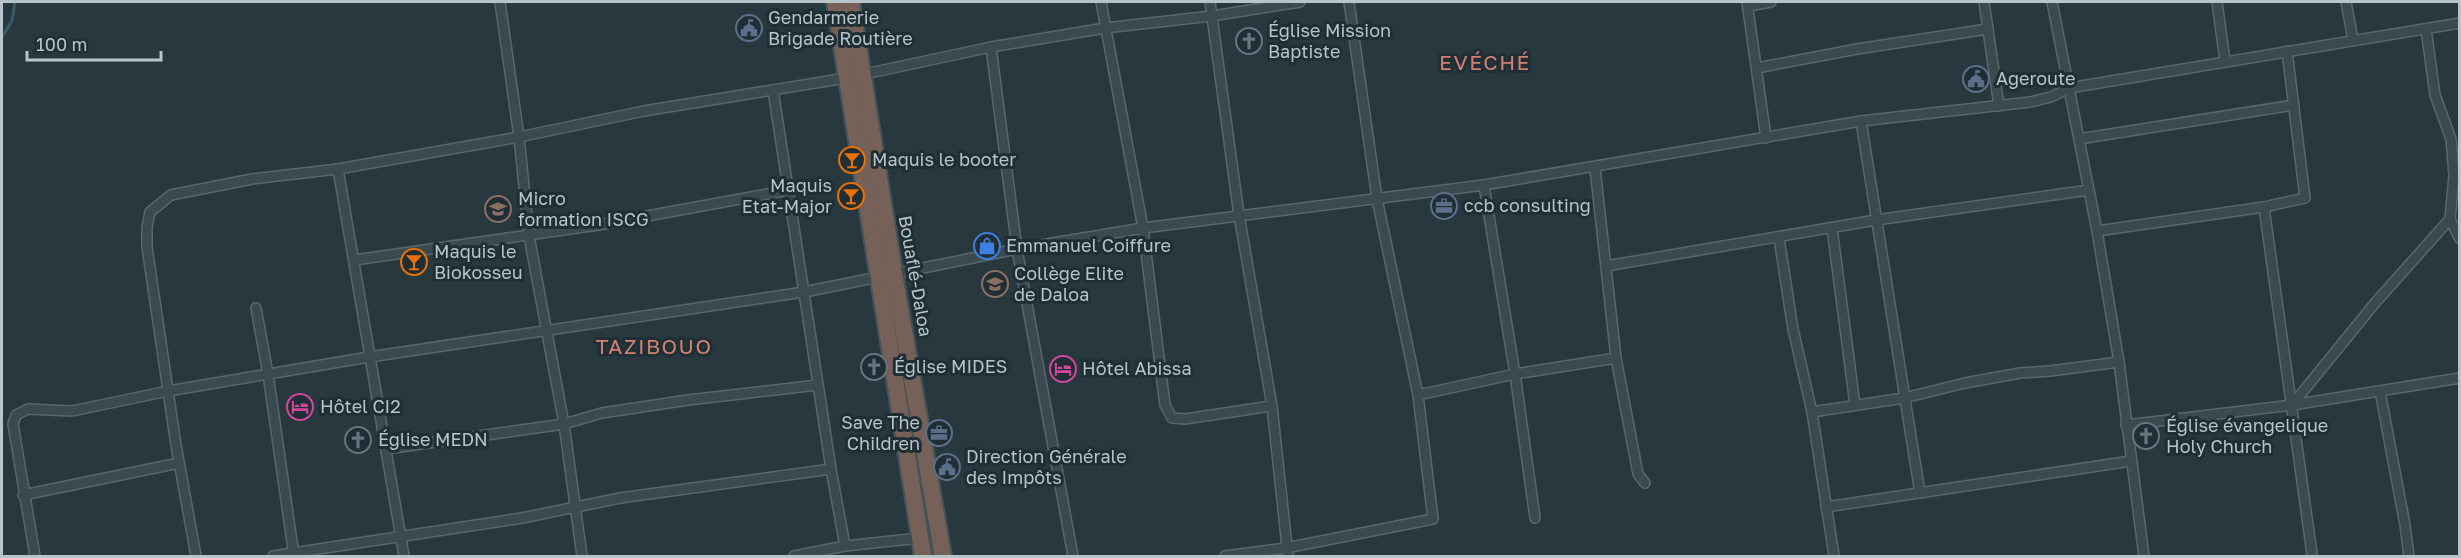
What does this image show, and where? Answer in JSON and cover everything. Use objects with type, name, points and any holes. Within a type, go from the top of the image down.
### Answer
[{"type":"highway","name":"Bouaflé-Daloa","points":[[835,2],[854,76],[886,275],[923,556]]},
{"type":"highway","name":"Bouaflé-Daloa","points":[[851,2],[854,76]]},
{"type":"highway","name":"Bouaflé-Daloa","points":[[886,275],[943,556]]},
{"type":"street","points":[[500,2],[519,137],[529,236],[564,424],[582,556]]},
{"type":"street","points":[[1101,2],[1143,228],[1165,405],[1172,418],[1185,419],[1272,406]]},
{"type":"street","points":[[1210,2],[1239,215],[1272,406],[1287,552]]},
{"type":"street","points":[[196,556],[179,463],[147,247],[150,212],[171,195],[252,179],[338,168],[519,137],[644,111],[854,76],[991,47],[1105,28],[1212,16],[1300,2]]},
{"type":"street","points":[[1225,556],[1287,552],[1433,519],[1418,395],[1377,199],[1349,2]]},
{"type":"street","points":[[1767,138],[1748,4],[1771,2]]},
{"type":"street","points":[[1984,2],[2000,106]]},
{"type":"street","points":[[2052,2],[2097,231],[2119,363],[2144,556]]},
{"type":"street","points":[[2217,2],[2226,61]]},
{"type":"street","points":[[2346,2],[2353,40]]},
{"type":"street","points":[[35,556],[23,495],[13,424],[13,420],[20,411],[27,409],[72,411],[168,391],[369,357],[804,292],[1017,249],[1143,228],[1485,185],[1861,121],[2000,106],[2040,99],[2069,88],[2460,23]]},
{"type":"street","points":[[1757,68],[1857,49],[1988,29]]},
{"type":"street","points":[[2426,29],[2435,95],[2456,138],[2450,219],[2460,239]]},
{"type":"street","points":[[991,47],[1017,249],[1073,556]]},
{"type":"street","points":[[2097,231],[2264,207],[2305,198],[2287,51]]},
{"type":"street","points":[[773,90],[831,470],[845,546]]},
{"type":"street","points":[[2079,139],[2294,105]]},
{"type":"street","points":[[1861,121],[1920,493]]},
{"type":"street","points":[[338,168],[404,556]]},
{"type":"street","points":[[1595,168],[1616,358],[1638,474],[1646,483]]},
{"type":"street","points":[[1485,185],[1535,518]]},
{"type":"street","points":[[355,260],[529,236],[789,190]]},
{"type":"street","points":[[1606,266],[1876,220],[2089,190]]},
{"type":"street","points":[[2264,207],[2312,554]]},
{"type":"street","points":[[2292,405],[2375,303],[2450,219]]},
{"type":"street","points":[[1832,228],[1855,405]]},
{"type":"street","points":[[1779,238],[1793,329],[1812,412],[1834,556]]},
{"type":"street","points":[[256,308],[268,374],[294,555]]},
{"type":"street","points":[[1418,395],[1515,374],[1616,358]]},
{"type":"street","points":[[1812,412],[1904,398],[1965,383],[2020,373],[2119,363]]},
{"type":"street","points":[[2126,425],[2292,405],[2460,378]]},
{"type":"street","points":[[386,449],[564,424],[602,413],[687,400],[818,385]]},
{"type":"street","points":[[2380,391],[2409,556]]},
{"type":"street","points":[[1826,507],[2131,461]]},
{"type":"street","points":[[23,495],[179,463]]},
{"type":"street","points":[[273,556],[294,555],[630,497],[831,470]]},
{"type":"street","points":[[794,556],[845,546],[920,538]]},
{"type":"waterway","points":[[2,37],[12,21],[15,2]]},
{"type":"place","name":"Gendarmerie Brigade Routière","points":[[749,28]]},
{"type":"place","name":"Église Mission Baptiste","points":[[1249,41]]},
{"type":"place","name":"Ageroute","points":[[1976,79]]},
{"type":"place","name":"Maquis le booter","points":[[852,160]]},
{"type":"place","name":"Maquis Etat-Major","points":[[851,196]]},
{"type":"place","name":"ccb consulting","points":[[1444,206]]},
{"type":"place","name":"Micro formation ISCG","points":[[498,209]]},
{"type":"place","name":"Emmanuel Coiffure","points":[[987,246]]},
{"type":"place","name":"Maquis le Biokosseu","points":[[414,262]]},
{"type":"place","name":"Collège Elite de Daloa","points":[[995,284]]},
{"type":"place","name":"Église MIDES","points":[[874,367]]},
{"type":"place","name":"Hôtel Abissa","points":[[1063,369]]},
{"type":"place","name":"Hôtel CI2","points":[[300,407]]},
{"type":"place","name":"Save The Children","points":[[939,433]]},
{"type":"place","name":"Église évangelique Holy Church","points":[[2146,436]]},
{"type":"place","name":"Église MEDN","points":[[358,440]]},
{"type":"place","name":"Direction Générale des Impôts","points":[[947,467]]},
{"type":"district","name":"EVÉCHÉ","points":[[1485,63]]},
{"type":"district","name":"TAZIBOUO","points":[[654,347]]}]
